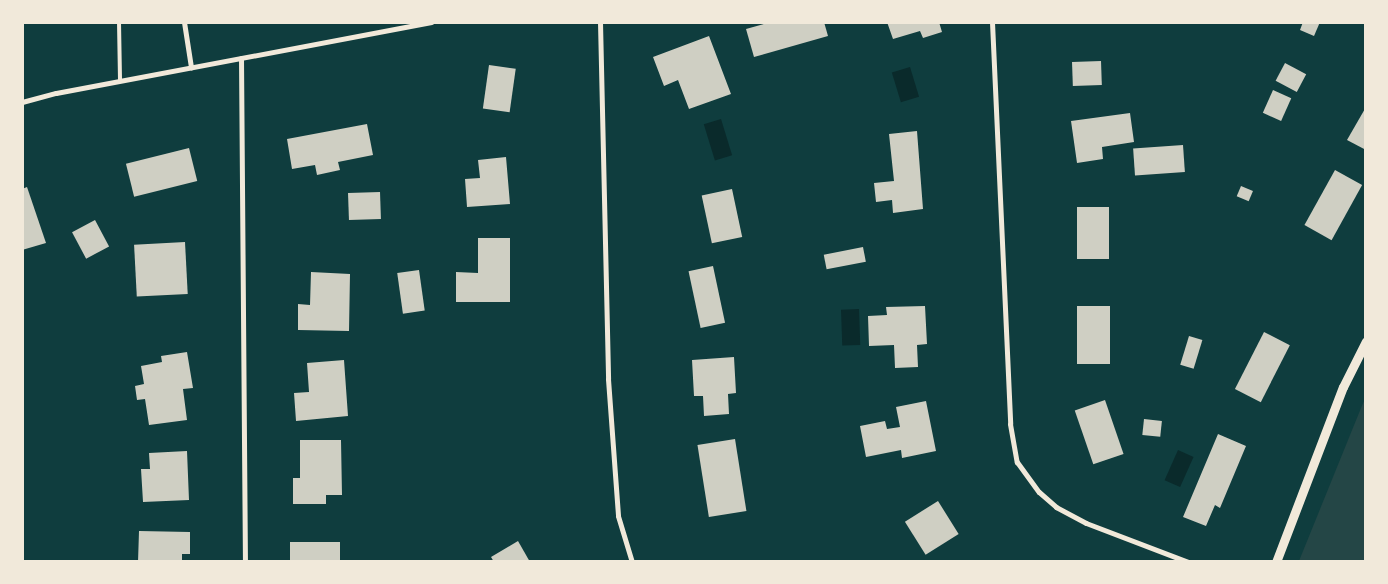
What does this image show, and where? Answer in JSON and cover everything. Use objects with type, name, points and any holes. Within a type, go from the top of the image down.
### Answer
[{"type":"street","points":[[184,22],[191,67]]},
{"type":"street","points":[[22,102],[120,80],[431,22]]},
{"type":"street","points":[[600,22],[608,379],[618,516],[632,562]]},
{"type":"street","points":[[992,22],[1010,424],[1018,462],[1039,492],[1056,507],[1086,523],[1188,562]]},
{"type":"street","points":[[241,58],[245,562]]},
{"type":"street","points":[[1276,562],[1329,422],[1366,342]]},
{"type":"lane","points":[[119,22],[120,80]]},
{"type":"shaded area","points":[[910,67],[919,97],[901,102],[892,73]]},
{"type":"shaded area","points":[[721,119],[732,155],[715,161],[704,124]]},
{"type":"shaded area","points":[[859,309],[860,345],[842,346],[841,310]]},
{"type":"shaded area","points":[[1365,399],[1365,561],[1299,561],[1361,408]]},
{"type":"shaded area","points":[[1178,450],[1194,457],[1180,487],[1165,480]]},
{"type":"building","points":[[771,22],[824,22],[828,36],[754,57],[746,29]]},
{"type":"building","points":[[887,22],[939,22],[942,32],[923,38],[920,31],[893,39]]},
{"type":"building","points":[[1303,22],[1320,22],[1314,36],[1300,30]]},
{"type":"building","points":[[709,36],[731,94],[689,109],[678,80],[664,86],[653,57]]},
{"type":"building","points":[[1101,61],[1102,85],[1073,86],[1072,62]]},
{"type":"building","points":[[1285,63],[1306,74],[1297,92],[1276,81]]},
{"type":"building","points":[[489,65],[516,69],[510,112],[483,109]]},
{"type":"building","points":[[1273,90],[1291,98],[1281,121],[1263,113]]},
{"type":"building","points":[[1366,107],[1366,150],[1347,140]]},
{"type":"building","points":[[1130,113],[1134,142],[1102,147],[1103,159],[1077,163],[1071,121]]},
{"type":"building","points":[[367,124],[373,155],[338,162],[340,170],[317,175],[315,165],[292,169],[287,139]]},
{"type":"building","points":[[917,131],[923,209],[893,213],[892,200],[876,202],[874,183],[894,181],[889,134]]},
{"type":"building","points":[[1183,145],[1185,172],[1135,175],[1133,148]]},
{"type":"building","points":[[189,148],[197,181],[134,197],[126,164]]},
{"type":"building","points":[[506,157],[510,204],[467,207],[465,179],[480,178],[478,160]]},
{"type":"building","points":[[1335,170],[1362,185],[1332,240],[1304,225]]},
{"type":"building","points":[[1241,186],[1253,191],[1249,201],[1237,196]]},
{"type":"building","points":[[27,187],[46,243],[22,250],[22,189]]},
{"type":"building","points":[[732,189],[742,237],[712,243],[702,195]]},
{"type":"building","points":[[380,192],[381,219],[349,220],[348,193]]},
{"type":"building","points":[[1077,207],[1109,207],[1109,259],[1077,259]]},
{"type":"building","points":[[95,220],[109,246],[86,259],[72,232]]},
{"type":"building","points":[[478,238],[510,238],[510,302],[456,302],[456,272],[478,273]]},
{"type":"building","points":[[185,242],[188,294],[137,297],[134,245]]},
{"type":"building","points":[[863,247],[866,262],[827,269],[824,255]]},
{"type":"building","points":[[713,266],[725,323],[701,328],[689,271]]},
{"type":"building","points":[[419,270],[425,311],[403,314],[397,273]]},
{"type":"building","points":[[311,272],[350,274],[349,331],[298,330],[298,304],[310,305]]},
{"type":"building","points":[[925,306],[927,344],[917,345],[918,367],[895,368],[894,345],[869,346],[868,316],[887,315],[886,307]]},
{"type":"building","points":[[1077,306],[1110,306],[1110,364],[1077,364]]},
{"type":"building","points":[[1264,332],[1290,345],[1261,402],[1235,389]]},
{"type":"building","points":[[1189,336],[1202,340],[1194,369],[1180,365]]},
{"type":"building","points":[[187,352],[193,388],[183,389],[187,420],[149,425],[145,399],[137,400],[135,386],[144,384],[141,366],[162,362],[161,356]]},
{"type":"building","points":[[734,357],[736,393],[728,394],[729,414],[704,416],[703,396],[694,396],[692,360]]},
{"type":"building","points":[[344,360],[348,416],[296,421],[294,393],[309,392],[307,363]]},
{"type":"building","points":[[1105,400],[1124,454],[1093,464],[1075,410]]},
{"type":"building","points":[[926,401],[936,451],[902,458],[901,450],[866,457],[860,426],[885,421],[887,429],[900,427],[896,407]]},
{"type":"building","points":[[1144,419],[1162,421],[1160,437],[1142,435]]},
{"type":"building","points":[[1218,434],[1246,446],[1220,508],[1215,505],[1206,526],[1183,517]]},
{"type":"building","points":[[735,439],[746,511],[709,517],[697,445]]},
{"type":"building","points":[[300,440],[341,440],[342,495],[326,495],[326,504],[293,504],[293,478],[300,478]]},
{"type":"building","points":[[187,451],[189,500],[143,502],[141,469],[150,469],[149,453]]},
{"type":"building","points":[[938,501],[959,534],[926,555],[905,522]]},
{"type":"building","points":[[139,531],[190,532],[190,554],[182,554],[182,562],[138,562]]},
{"type":"building","points":[[518,541],[530,562],[494,562],[491,557]]},
{"type":"building","points":[[290,542],[340,542],[340,562],[290,562]]}]
